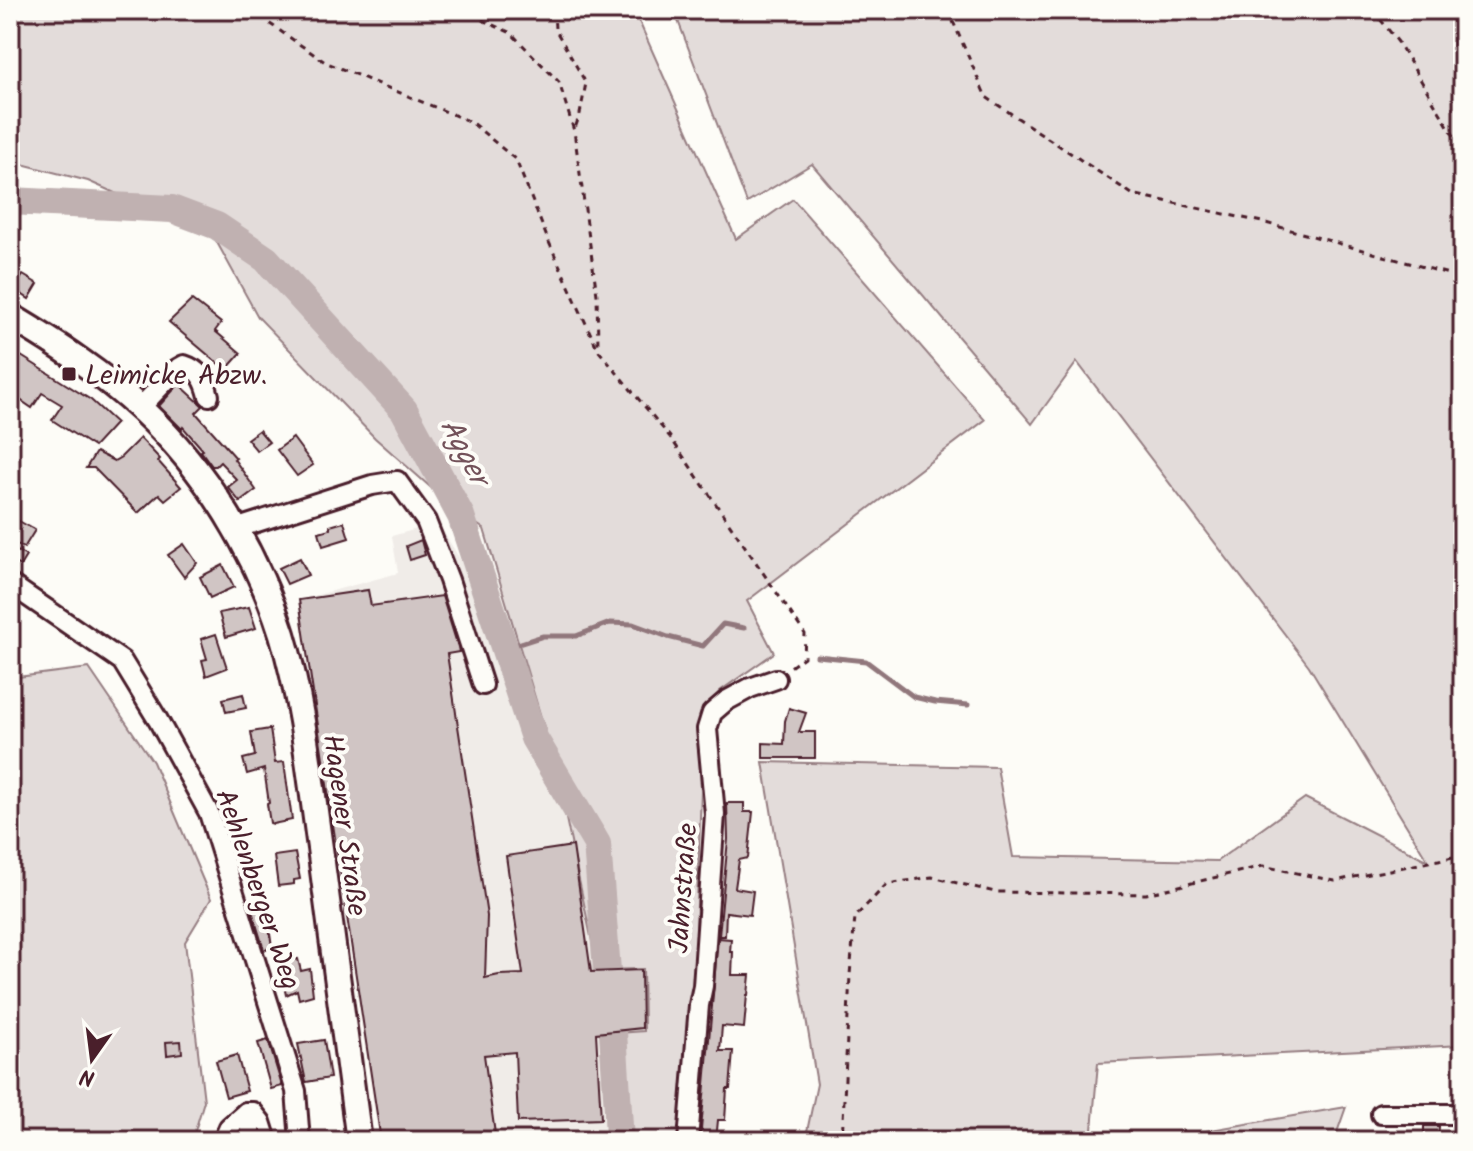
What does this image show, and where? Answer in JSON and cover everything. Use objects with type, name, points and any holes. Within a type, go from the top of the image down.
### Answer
[{"type":"main road","name":"Hagener Straße","points":[[10,316],[63,340],[140,408],[193,466],[235,529],[265,587],[282,634],[296,690],[359,1141]]},
{"type":"street","points":[[140,408],[184,365],[199,373],[209,396]]},
{"type":"street","points":[[235,529],[372,485],[397,481],[426,521],[483,685]]},
{"type":"street","name":"Aehlenberger Weg","points":[[10,584],[122,661],[209,813],[296,1091],[300,1141]]},
{"type":"street","name":"Jahnstraße","points":[[688,1141],[715,814],[707,729],[712,713],[726,701],[776,679]]},
{"type":"street","points":[[223,1141],[229,1127],[246,1112],[253,1112],[261,1122],[267,1141]]},
{"type":"street","points":[[246,1112],[252,1141]]},
{"type":"street","points":[[1381,1114],[1463,1114]]},
{"type":"path","points":[[250,10],[325,62],[471,122],[516,160],[598,350],[670,437],[805,634],[804,657],[776,679]]},
{"type":"path","points":[[460,10],[511,33],[559,82],[574,131],[597,295],[598,350]]},
{"type":"path","points":[[554,10],[555,29],[586,83],[574,131]]},
{"type":"path","points":[[948,10],[986,97],[1132,194],[1262,222],[1463,278]]},
{"type":"path","points":[[1373,10],[1398,42],[1463,151]]},
{"type":"path","points":[[842,1141],[855,917],[887,884],[932,877],[995,892],[1146,894],[1263,866],[1335,881],[1463,855]]},
{"type":"shaded area","points":[[10,10],[634,10],[736,239],[793,199],[985,420],[747,601],[774,653],[720,691],[698,723],[701,790],[695,962],[680,1141],[606,1141],[604,1034],[644,1031],[643,969],[598,970],[553,757],[484,529],[455,509],[375,438],[258,317],[214,237],[88,181],[10,161]]},
{"type":"shaded area","points":[[674,10],[1463,10],[1463,1045],[1098,1063],[1091,1141],[805,1141],[817,1084],[763,762],[997,767],[1013,857],[1217,861],[1305,798],[1428,861],[1309,666],[1077,362],[1032,424],[812,164],[747,203]]},
{"type":"shaded area","points":[[438,523],[480,592],[553,757],[598,969],[643,968],[644,1031],[604,1034],[606,1141],[381,1141],[299,600],[398,573],[392,536]]},
{"type":"shaded area","points":[[89,668],[153,762],[211,899],[185,942],[204,1101],[192,1141],[10,1141],[10,678]]},
{"type":"shaded area","points":[[1346,1107],[1334,1141],[1147,1141]]},
{"type":"building","points":[[23,275],[38,284],[29,299],[14,289]]},
{"type":"building","points":[[192,300],[221,323],[215,331],[241,353],[226,370],[169,322]]},
{"type":"building","points":[[10,349],[91,400],[116,423],[94,447],[52,420],[62,405],[42,393],[32,408],[10,393],[18,378],[10,373]]},
{"type":"building","points":[[179,384],[203,406],[196,413],[236,458],[256,490],[240,502],[228,487],[237,480],[220,462],[212,466],[183,427],[159,406]]},
{"type":"building","points":[[259,430],[269,442],[257,451],[247,439]]},
{"type":"building","points":[[140,438],[181,487],[165,500],[159,494],[138,513],[94,468],[86,468],[96,452],[114,461]]},
{"type":"building","points":[[293,438],[313,465],[297,476],[277,450]]},
{"type":"building","points":[[10,516],[35,530],[24,548],[10,540]]},
{"type":"building","points":[[344,522],[349,538],[323,546],[319,532]]},
{"type":"building","points":[[421,540],[425,555],[410,560],[406,546]]},
{"type":"building","points":[[184,544],[197,563],[184,577],[168,555]]},
{"type":"building","points":[[14,549],[26,556],[20,566],[10,561]]},
{"type":"building","points":[[300,558],[308,575],[287,584],[279,568]]},
{"type":"building","points":[[223,565],[234,587],[210,598],[200,577]]},
{"type":"building","points":[[368,590],[371,606],[442,596],[458,647],[459,652],[447,654],[487,916],[485,978],[523,974],[506,856],[573,846],[591,972],[641,970],[642,1028],[596,1033],[601,1119],[518,1122],[515,1052],[484,1055],[496,1141],[381,1141],[299,600]]},
{"type":"building","points":[[249,607],[256,628],[226,637],[219,613]]},
{"type":"building","points":[[216,634],[227,668],[206,676],[202,660],[207,659],[201,639]]},
{"type":"building","points":[[243,694],[246,708],[226,712],[223,699]]},
{"type":"building","points":[[789,708],[806,713],[799,732],[815,732],[815,758],[763,758],[763,743],[784,744]]},
{"type":"building","points":[[270,729],[275,763],[284,762],[292,820],[273,824],[270,823],[264,769],[247,774],[243,759],[255,756],[251,732]]},
{"type":"building","points":[[727,803],[744,803],[744,812],[753,812],[748,858],[739,860],[735,888],[753,891],[750,915],[726,912],[725,936],[719,936],[728,839]]},
{"type":"building","points":[[295,853],[300,879],[294,880],[294,884],[278,886],[274,856]]},
{"type":"building","points":[[265,901],[272,947],[264,950],[250,904]]},
{"type":"building","points":[[718,938],[731,939],[732,975],[750,975],[744,1028],[722,1026],[720,1051],[733,1051],[725,1120],[718,1120],[716,1141],[700,1141]]},
{"type":"building","points":[[298,959],[301,971],[310,969],[313,995],[299,999],[297,990],[286,995],[279,963]]},
{"type":"building","points":[[268,1040],[282,1086],[271,1089],[258,1043]]},
{"type":"building","points":[[324,1040],[330,1078],[306,1082],[298,1044]]},
{"type":"building","points":[[181,1041],[182,1053],[167,1055],[166,1042]]},
{"type":"building","points":[[237,1055],[247,1091],[226,1097],[216,1061]]},
{"type":"building","points":[[1424,1126],[1439,1126],[1438,1141],[1424,1141]]},
{"type":"waterway","name":"Agger","points":[[10,201],[172,209],[217,226],[266,259],[404,410],[461,516],[534,738],[597,844],[607,971]]},
{"type":"waterway","points":[[499,633],[515,645],[543,636],[576,636],[610,623],[633,624],[703,646],[723,624],[744,628]]},
{"type":"waterway","points":[[817,656],[866,661],[914,697],[968,705]]},
{"type":"waterway","name":"Agger","points":[[613,1032],[620,1141]]},
{"type":"place","name":"Leimicke Abzw.","points":[[69,374]]}]
